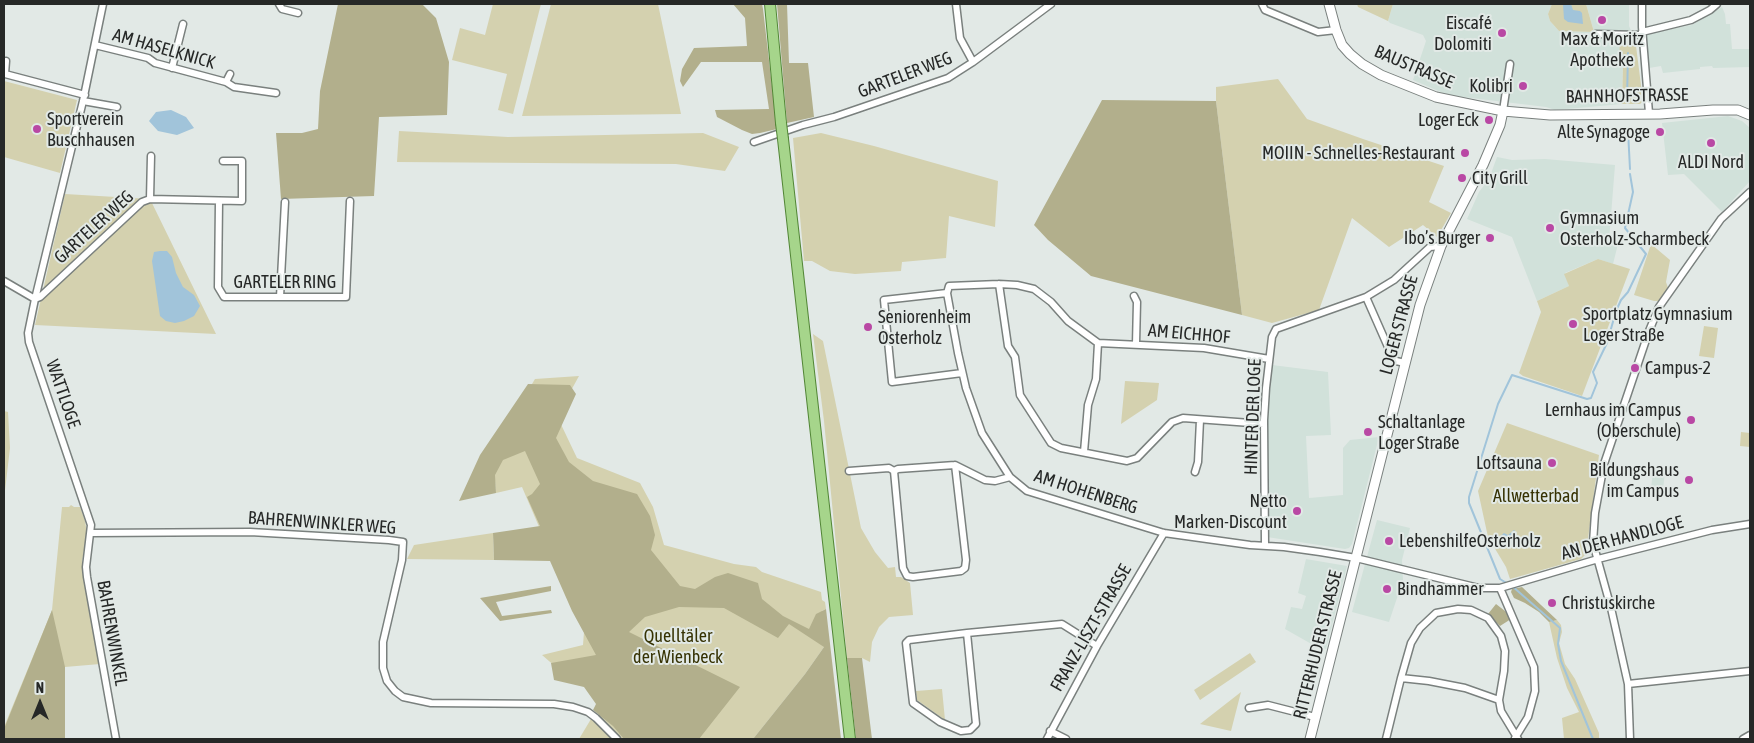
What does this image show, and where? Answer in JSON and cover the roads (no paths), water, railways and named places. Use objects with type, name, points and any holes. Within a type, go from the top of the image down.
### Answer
[{"type":"main road","points":[[770,4],[781,123],[850,739]]},
{"type":"street","name":"WATTLOGE","points":[[91,533],[91,525],[28,333],[84,98],[103,4]]},
{"type":"street","points":[[279,4],[282,9],[298,13]]},
{"type":"street","points":[[956,4],[960,38],[973,62]]},
{"type":"street","name":"GARTELER WEG","points":[[754,142],[948,78],[973,62],[1050,4]]},
{"type":"street","points":[[1262,4],[1265,10],[1318,32],[1334,26]]},
{"type":"street","name":"BAUSTRASSE","points":[[1329,4],[1334,26],[1342,45],[1362,64],[1381,75],[1436,97],[1503,111]]},
{"type":"street","points":[[1642,4],[1642,33],[1649,113]]},
{"type":"street","points":[[1596,34],[1642,33],[1691,20],[1717,4]]},
{"type":"street","points":[[172,68],[182,24]]},
{"type":"street","name":"AM HASELKNICK","points":[[95,45],[148,58],[155,63],[226,82],[234,87],[276,93]]},
{"type":"street","points":[[6,61],[5,74],[117,108]]},
{"type":"street","points":[[1503,111],[1510,64]]},
{"type":"street","name":"AM HASELKNICK","points":[[226,82],[230,74]]},
{"type":"street","name":"BAHNHOFSTRASSE","points":[[1503,111],[1550,115],[1738,110],[1750,115]]},
{"type":"street","name":"LOGER STRASSE","points":[[1356,558],[1420,306],[1441,246],[1489,153],[1500,125],[1503,111]]},
{"type":"street","points":[[150,200],[152,156]]},
{"type":"street","name":"GARTELER WEG","points":[[35,299],[40,297],[142,202],[150,200],[242,202],[242,161],[223,161]]},
{"type":"street","points":[[1630,739],[1628,684],[1594,543],[1595,513],[1604,464],[1659,307],[1720,219],[1750,192]]},
{"type":"street","name":"GARTELER RING","points":[[219,202],[218,287],[224,297],[346,297],[350,201]]},
{"type":"street","points":[[280,297],[285,202]]},
{"type":"street","name":"HINTER DER LOGE","points":[[1265,545],[1264,424],[1269,359],[1272,337],[1276,329],[1366,296],[1394,280],[1430,247],[1441,246]]},
{"type":"street","points":[[4,281],[35,299]]},
{"type":"street","points":[[998,284],[1008,346],[1015,357],[1020,395],[1051,443],[1061,448],[1127,461],[1137,458],[1172,422],[1182,418],[1264,424]]},
{"type":"street","points":[[962,373],[892,382],[884,300],[948,289],[998,284],[1017,285],[1034,289],[1051,302],[1068,321],[1098,342],[1096,380],[1088,405],[1084,452]]},
{"type":"street","name":"AM HOHENBERG","points":[[948,289],[962,373],[982,433],[1010,477],[1027,491],[1164,533],[1356,558]]},
{"type":"street","name":"AM EICHHOF","points":[[1134,296],[1137,302],[1136,344]]},
{"type":"street","points":[[1366,296],[1392,356],[1396,361],[1405,363]]},
{"type":"street","name":"AM EICHHOF","points":[[1098,342],[1204,348],[1269,359]]},
{"type":"street","points":[[1195,472],[1198,462],[1200,420]]},
{"type":"street","points":[[894,471],[898,469],[955,465],[985,480],[995,481],[1010,477]]},
{"type":"street","points":[[894,471],[903,568],[907,576],[912,577],[961,571],[965,568],[966,560],[955,465]]},
{"type":"street","points":[[849,471],[889,468],[894,471]]},
{"type":"street","name":"AN DER HANDLOGE","points":[[1356,558],[1479,588],[1502,588],[1520,584],[1598,558],[1712,530],[1750,524]]},
{"type":"street","name":"BAHRENWINKLER WEG","points":[[91,533],[250,532],[403,542],[402,560],[383,642],[383,668],[387,681],[394,691],[403,697],[431,703],[554,704],[573,707],[588,712],[617,739]]},
{"type":"street","name":"BAHRENWINKEL","points":[[91,533],[86,577],[116,739]]},
{"type":"street","name":"FRANZ-LISZT-STRASSE","points":[[1047,739],[1097,646],[1164,533]]},
{"type":"street","name":"RITTERHUDER STRASSE","points":[[1310,739],[1356,558]]},
{"type":"street","points":[[1502,588],[1534,668],[1535,691],[1528,717],[1516,739]]},
{"type":"street","points":[[1386,739],[1411,643],[1420,628],[1436,613],[1446,610],[1471,610],[1488,618],[1501,636],[1505,651],[1499,700],[1501,710],[1516,739]]},
{"type":"street","points":[[968,633],[976,724],[970,730],[961,731],[940,722],[913,703],[906,643],[909,640],[968,633],[1062,624],[1097,646]]},
{"type":"street","points":[[1628,684],[1750,670]]},
{"type":"street","points":[[1401,678],[1465,688],[1499,700]]},
{"type":"street","points":[[1249,708],[1268,705],[1316,717]]},
{"type":"street","points":[[1050,731],[1066,739]]},
{"type":"street","points":[[1743,739],[1750,735]]},
{"type":"water","points":[[1563,4],[1571,4],[1573,10],[1582,13],[1583,24],[1568,22],[1564,19]]},
{"type":"water","points":[[171,110],[186,117],[194,128],[177,135],[158,131],[149,121],[156,112]]},
{"type":"water","points":[[167,251],[172,257],[176,273],[183,287],[194,295],[200,306],[194,316],[184,321],[175,323],[166,321],[160,316],[152,261],[154,252]]},
{"type":"water","points":[[1514,530],[1517,533],[1514,535],[1516,544],[1506,545],[1497,539],[1504,533],[1508,535]]},
{"type":"waterway","points":[[1627,100],[1628,53]]},
{"type":"waterway","points":[[1628,131],[1630,169]]},
{"type":"waterway","points":[[1508,584],[1500,579],[1469,503],[1469,497],[1498,404],[1512,375],[1587,399],[1591,398],[1597,383],[1593,372],[1607,343],[1616,311],[1621,300],[1628,292],[1646,254],[1625,228],[1633,192],[1630,174]]},
{"type":"waterway","points":[[1512,586],[1560,628],[1558,644],[1561,661],[1593,739]]},
{"type":"place","name":"Max & Moritz Apotheke","points":[[1602,20]]},
{"type":"place","name":"Eiscafé Dolomiti","points":[[1502,33]]},
{"type":"place","name":"Kolibri","points":[[1523,86]]},
{"type":"place","name":"Loger Eck","points":[[1489,120]]},
{"type":"place","name":"Sportverein Buschhausen","points":[[37,129]]},
{"type":"place","name":"Alte Synagoge","points":[[1660,132]]},
{"type":"place","name":"ALDI Nord","points":[[1711,143]]},
{"type":"place","name":"MOIIN - Schnelles-Restaurant","points":[[1465,153]]},
{"type":"place","name":"City Grill","points":[[1462,178]]},
{"type":"place","name":"Gymnasium Osterholz-Scharmbeck","points":[[1550,228]]},
{"type":"place","name":"Ibo’s Burger","points":[[1490,238]]},
{"type":"place","name":"Sportplatz Gymnasium Loger Straße","points":[[1573,324]]},
{"type":"place","name":"Seniorenheim Osterholz","points":[[868,327]]},
{"type":"place","name":"Campus-2","points":[[1635,368]]},
{"type":"place","name":"Lernhaus im Campus (Oberschule)","points":[[1691,420]]},
{"type":"place","name":"Schaltanlage Loger Straße","points":[[1368,432]]},
{"type":"place","name":"Loftsauna","points":[[1552,463]]},
{"type":"place","name":"Bildungshaus im Campus","points":[[1689,480]]},
{"type":"place","name":"Netto Marken-Discount","points":[[1297,511]]},
{"type":"place","name":"LebenshilfeOsterholz","points":[[1389,541]]},
{"type":"place","name":"Bindhammer","points":[[1387,589]]},
{"type":"place","name":"Christuskirche","points":[[1552,603]]},
{"type":"park label","name":"Allwetterbad","points":[[1536,496]]},
{"type":"park label","name":"Quelltäler der Wienbeck","points":[[678,646]]}]
